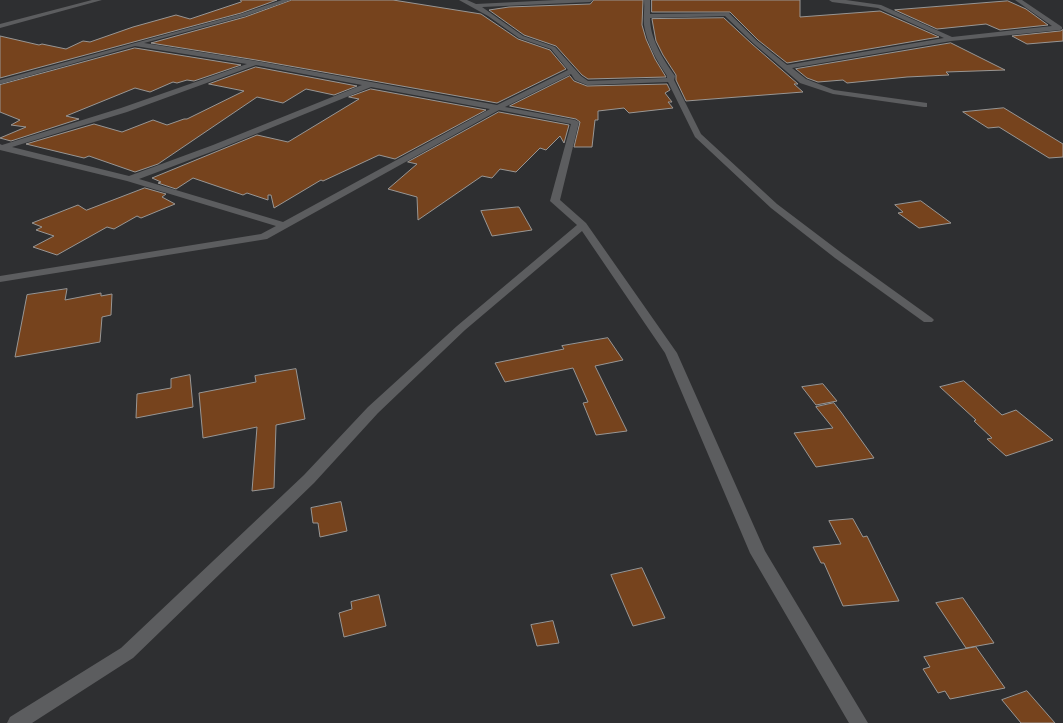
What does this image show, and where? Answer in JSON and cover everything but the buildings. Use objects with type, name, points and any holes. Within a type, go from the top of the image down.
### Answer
[{"type":"street","points":[[0,26],[99,0]]},
{"type":"street","points":[[0,82],[243,15],[288,0]]},
{"type":"street","points":[[462,0],[490,14],[521,37],[553,48],[578,78],[587,83],[670,80]]},
{"type":"street","points":[[475,6],[590,0]]},
{"type":"street","points":[[647,0],[647,25],[651,38],[660,60],[671,76],[670,80],[698,135],[774,206],[839,256],[928,320]]},
{"type":"street","points":[[832,0],[879,6],[951,39]]},
{"type":"street","points":[[1018,0],[1061,28]]},
{"type":"street","points":[[647,16],[727,14],[755,42],[803,81],[833,92],[924,105]]},
{"type":"street","points":[[786,66],[951,39],[1061,28]]},
{"type":"street","points":[[135,44],[256,63],[575,122],[556,201],[583,225],[671,353],[758,553],[860,723]]},
{"type":"street","points":[[1,148],[124,110],[256,63]]},
{"type":"street","points":[[0,279],[264,237],[499,108],[572,71]]},
{"type":"street","points":[[130,179],[216,147],[368,84]]},
{"type":"street","points":[[1,148],[130,179],[284,225]]},
{"type":"street","points":[[16,723],[127,652],[309,479],[373,410],[461,328],[583,225]]}]
